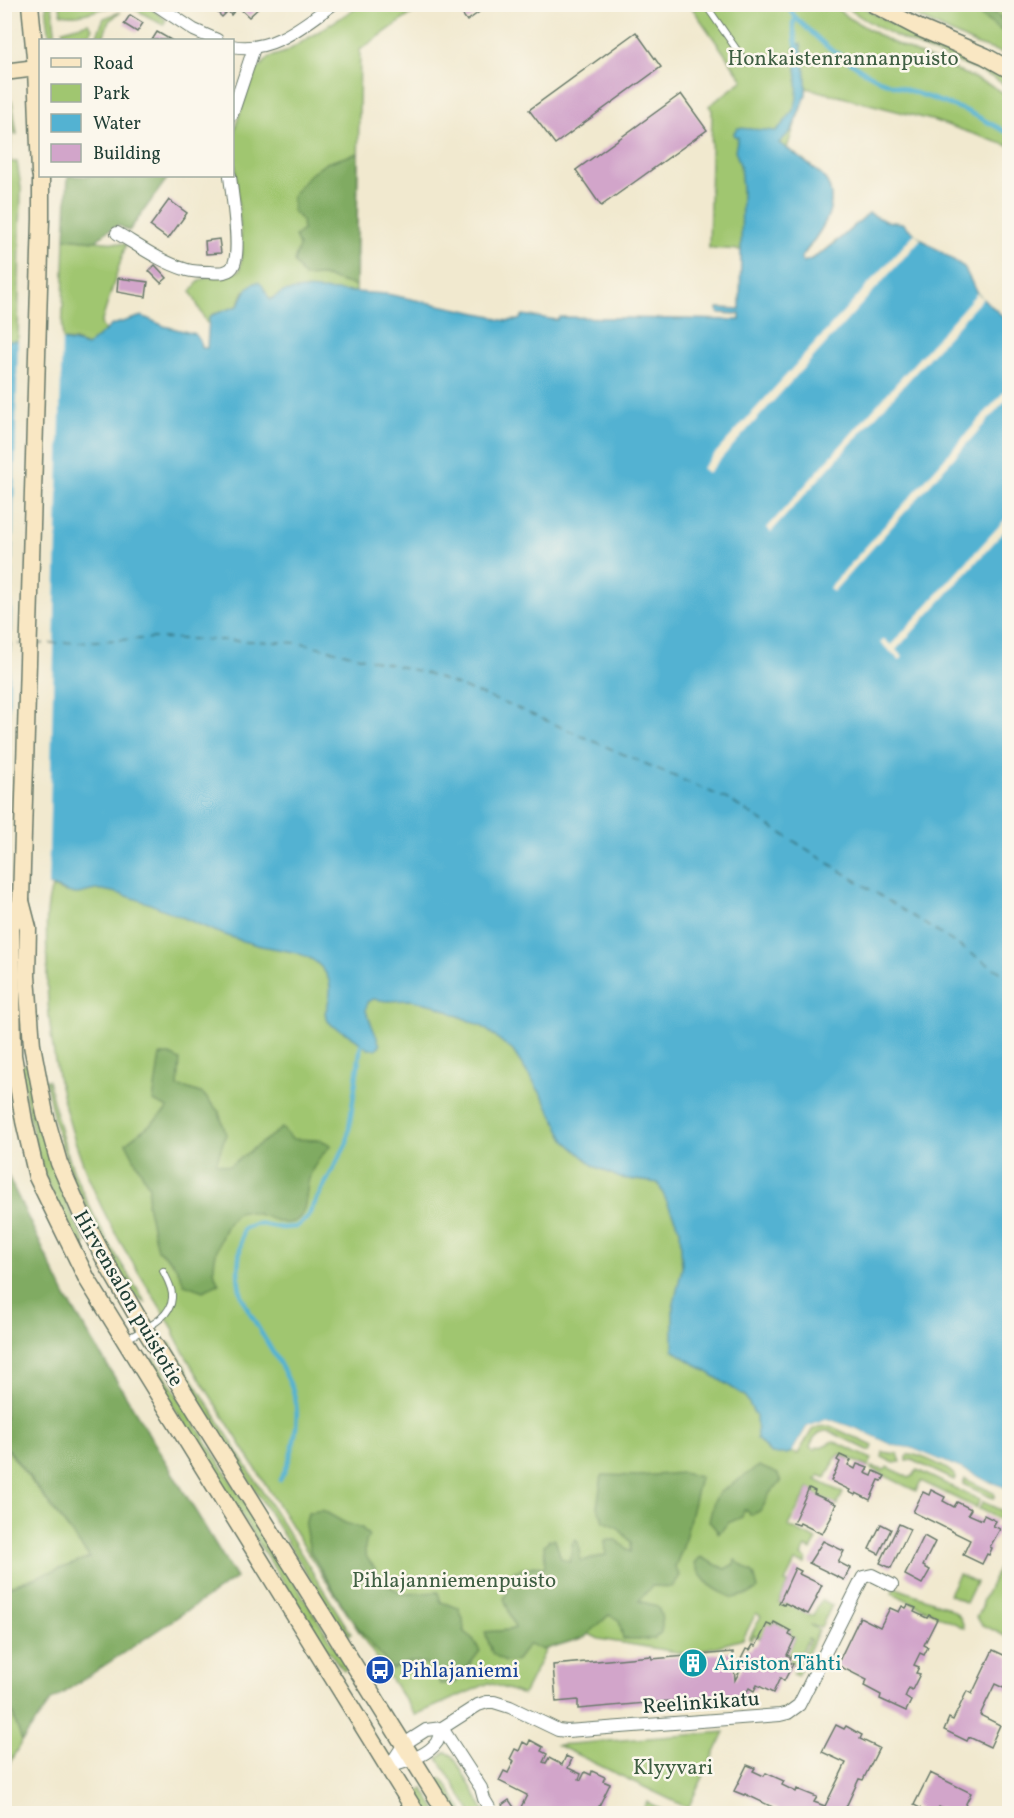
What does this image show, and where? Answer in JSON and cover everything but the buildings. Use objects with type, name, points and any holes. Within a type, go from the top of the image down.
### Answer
[{"type":"main road","points":[[30,4],[39,132]]},
{"type":"main road","points":[[873,4],[1010,70]]},
{"type":"main road","points":[[4,72],[36,68]]},
{"type":"main road","points":[[21,901],[41,177]]},
{"type":"main road","name":"Hirvensalon puistotie","points":[[21,901],[28,928],[27,976],[32,1045],[38,1081],[59,1163],[81,1213],[144,1328],[447,1814]]},
{"type":"main road","name":"Hirvensalon puistotie","points":[[21,901],[11,928],[11,1024],[13,1054],[27,1132],[38,1177],[87,1279],[417,1814]]},
{"type":"street","points":[[155,4],[194,30],[215,39]]},
{"type":"street","points":[[234,46],[254,48],[279,39],[333,4]]},
{"type":"street","points":[[234,108],[254,48]]},
{"type":"street","points":[[117,233],[165,262],[189,271],[226,272],[235,262],[237,245],[230,177]]},
{"type":"street","name":"Reelinkikatu","points":[[389,1767],[404,1744],[426,1730],[442,1728],[478,1705],[487,1702],[501,1704],[558,1730],[567,1731],[788,1713],[799,1705],[863,1577],[872,1575],[892,1585]]},
{"type":"street","points":[[442,1728],[481,1788],[484,1799],[493,1814]]},
{"type":"street","name":"Reelinkikatu","points":[[389,1767],[413,1759],[436,1744],[442,1728]]},
{"type":"lane","points":[[705,4],[746,63]]},
{"type":"lane","points":[[124,1341],[161,1319],[166,1313],[172,1299],[170,1285],[163,1271]]},
{"type":"green space","points":[[60,4],[132,5],[111,6],[72,15],[61,14]]},
{"type":"green space","points":[[46,5],[52,5],[56,39],[50,39]]},
{"type":"green space","points":[[135,5],[148,7],[166,20],[163,25],[133,8]]},
{"type":"green space","points":[[361,5],[424,5],[360,50],[356,293],[317,318],[244,291],[238,306],[212,315],[209,318],[209,324],[191,292],[201,280],[240,270],[242,252],[234,133],[252,73],[270,57],[286,52]]},
{"type":"green space","name":"Honkaistenrannanpuisto","points":[[690,5],[831,5],[887,40],[992,86],[1009,98],[1009,146],[935,121],[807,88],[787,148],[824,178],[831,192],[831,202],[825,222],[801,258],[803,262],[816,256],[837,240],[804,284],[749,248],[741,250],[709,248],[712,110],[709,106],[743,80]]},
{"type":"green space","points":[[844,5],[859,5],[891,23],[999,72],[1009,79],[1009,88],[994,78],[877,27]]},
{"type":"green space","points":[[892,5],[1009,5],[1009,55],[975,44]]},
{"type":"green space","points":[[969,5],[981,6],[996,13],[1009,26],[1009,36],[986,20]]},
{"type":"green space","points":[[121,12],[109,21],[102,39],[95,39],[104,18]]},
{"type":"green space","points":[[88,23],[92,28],[87,39],[64,39],[63,30]]},
{"type":"green space","points":[[5,94],[12,102],[17,134],[15,134]]},
{"type":"green space","points":[[4,109],[11,133],[10,162],[17,162],[21,188],[18,341],[4,389]]},
{"type":"green space","points":[[358,153],[356,286],[322,276],[304,277],[294,262],[299,246],[295,236],[303,230],[302,221],[293,211],[292,196],[308,176],[326,163]]},
{"type":"green space","points":[[68,177],[168,177],[129,231],[118,225],[96,241],[65,238]]},
{"type":"green space","points":[[65,238],[126,244],[101,324],[105,331],[87,346],[75,341],[62,340]]},
{"type":"green space","name":"Pihlajanniemenpuisto","points":[[145,838],[628,1104],[786,1454],[792,1452],[798,1454],[812,1430],[817,1427],[830,1426],[873,1446],[870,1451],[825,1431],[816,1435],[810,1447],[814,1450],[816,1447],[819,1448],[833,1441],[872,1459],[868,1467],[840,1454],[826,1478],[819,1475],[816,1480],[843,1493],[837,1505],[814,1494],[815,1491],[809,1488],[788,1526],[817,1540],[811,1550],[806,1547],[801,1556],[806,1559],[805,1564],[795,1562],[785,1582],[788,1583],[779,1603],[784,1605],[785,1603],[813,1616],[821,1600],[832,1605],[821,1627],[810,1625],[819,1630],[797,1676],[793,1674],[810,1640],[808,1639],[801,1653],[798,1652],[795,1658],[798,1659],[794,1667],[792,1666],[788,1662],[790,1657],[787,1655],[795,1638],[789,1635],[791,1631],[774,1622],[760,1638],[754,1635],[751,1640],[749,1639],[761,1616],[756,1613],[743,1639],[688,1654],[599,1639],[561,1620],[523,1695],[489,1683],[415,1715],[310,1556],[185,1355],[174,1330],[104,1212],[85,1168],[66,1111],[50,1023],[46,935],[49,896],[52,887],[65,892]]},
{"type":"green space","points":[[160,1055],[170,1055],[180,1060],[178,1087],[203,1094],[219,1112],[226,1134],[216,1163],[229,1166],[282,1128],[292,1139],[321,1140],[331,1145],[313,1169],[303,1212],[299,1218],[293,1222],[284,1223],[244,1211],[232,1218],[219,1242],[215,1260],[214,1270],[219,1284],[203,1291],[184,1284],[174,1264],[157,1250],[147,1204],[149,1187],[126,1143],[168,1108],[153,1101]]},
{"type":"green space","points":[[27,1064],[41,1132],[67,1205],[86,1245],[83,1247],[54,1197],[38,1156],[20,1065]]},
{"type":"green space","points":[[45,1080],[48,1080],[64,1144],[78,1182],[93,1214],[146,1303],[135,1296],[121,1274],[73,1181],[54,1121]]},
{"type":"green space","points":[[5,1160],[6,1172],[66,1297],[236,1578],[51,1701],[22,1741],[5,1691],[5,1588],[90,1558],[5,1445]]},
{"type":"green space","points":[[170,1343],[351,1634],[349,1636],[341,1628],[165,1345]]},
{"type":"green space","points":[[154,1358],[348,1668],[344,1671],[316,1635],[155,1377],[152,1360]]},
{"type":"green space","points":[[4,1445],[90,1558],[5,1588],[4,1588]]},
{"type":"green space","points":[[883,1452],[898,1454],[901,1462],[894,1463],[882,1457]]},
{"type":"green space","points":[[909,1454],[949,1470],[956,1478],[954,1480],[912,1460],[906,1461]]},
{"type":"green space","points":[[759,1466],[778,1474],[781,1482],[771,1492],[759,1511],[750,1515],[744,1510],[742,1517],[728,1523],[719,1533],[709,1521],[714,1501],[719,1493]]},
{"type":"green space","points":[[872,1467],[884,1470],[888,1467],[909,1478],[917,1470],[980,1500],[976,1508],[921,1481],[916,1491],[871,1469]]},
{"type":"green space","points":[[682,1473],[700,1477],[683,1547],[675,1567],[680,1576],[672,1587],[652,1586],[639,1601],[657,1606],[660,1612],[661,1632],[654,1639],[623,1639],[619,1620],[609,1615],[585,1637],[543,1650],[529,1644],[517,1660],[511,1662],[505,1662],[492,1653],[485,1632],[515,1628],[504,1598],[509,1590],[514,1571],[534,1566],[545,1567],[544,1545],[549,1540],[555,1539],[561,1558],[570,1562],[572,1544],[575,1540],[578,1542],[581,1561],[606,1555],[605,1540],[616,1540],[631,1552],[631,1542],[617,1527],[604,1521],[597,1507],[602,1475],[639,1476]]},
{"type":"green space","points":[[965,1479],[994,1493],[995,1496],[993,1498],[963,1484]]},
{"type":"green space","points":[[983,1502],[1009,1514],[1009,1524],[979,1509]]},
{"type":"green space","points":[[322,1510],[345,1523],[362,1528],[369,1536],[365,1545],[367,1557],[375,1568],[376,1575],[389,1586],[403,1594],[438,1592],[441,1602],[459,1608],[464,1632],[473,1639],[480,1651],[455,1683],[440,1684],[432,1669],[421,1663],[407,1663],[392,1669],[351,1619],[310,1551],[305,1526],[308,1513]]},
{"type":"green space","points":[[1009,1546],[1009,1638],[983,1625],[976,1617]]},
{"type":"green space","points":[[700,1557],[725,1569],[734,1564],[735,1560],[754,1574],[758,1589],[733,1598],[720,1592],[710,1585],[698,1570],[695,1563]]},
{"type":"green space","points":[[959,1574],[976,1582],[966,1603],[949,1594]]},
{"type":"green space","points":[[895,1587],[952,1611],[958,1615],[964,1628],[892,1593]]},
{"type":"green space","points":[[4,1691],[22,1741],[5,1771],[4,1771]]},
{"type":"green space","name":"Klyyvari","points":[[725,1732],[688,1808],[557,1745]]},
{"type":"green space","points":[[446,1752],[453,1756],[486,1813],[472,1813],[438,1758]]},
{"type":"green space","points":[[440,1778],[464,1813],[456,1813],[436,1781]]},
{"type":"green space","points":[[423,1789],[439,1813],[428,1813],[415,1793]]},
{"type":"green space","points":[[647,1802],[668,1813],[641,1813]]},
{"type":"water","points":[[796,44],[801,44],[806,94],[792,130],[779,143],[824,177],[831,192],[831,203],[825,223],[801,258],[803,262],[828,249],[869,213],[885,221],[902,223],[921,239],[964,267],[977,293],[1009,322],[1009,1489],[911,1448],[894,1446],[860,1430],[828,1419],[807,1427],[792,1452],[771,1454],[757,1439],[756,1417],[745,1396],[673,1350],[673,1308],[682,1268],[680,1230],[658,1183],[620,1178],[594,1166],[566,1141],[543,1097],[513,1051],[483,1027],[434,1005],[411,1000],[373,999],[367,1002],[366,1011],[380,1045],[376,1049],[368,1049],[328,1021],[325,1013],[330,995],[330,983],[321,967],[307,957],[291,951],[237,939],[123,895],[100,890],[76,894],[50,886],[5,881],[4,341],[57,340],[87,346],[112,325],[142,316],[164,326],[195,334],[200,341],[201,348],[207,348],[209,318],[238,306],[248,288],[258,282],[270,300],[283,292],[303,289],[387,294],[492,316],[505,321],[519,320],[523,315],[557,320],[560,317],[740,320],[740,314],[718,313],[718,308],[740,309],[742,190],[740,165],[735,150],[738,137],[734,136],[734,132],[738,128],[776,131],[788,117],[794,108],[797,95],[794,49]]},
{"type":"pier","points":[[915,233],[921,239],[708,473],[702,468]]},
{"type":"pier","points":[[977,293],[983,298],[771,532],[767,528]]},
{"type":"pier","points":[[62,337],[48,889],[5,884],[18,338]]},
{"type":"pier","points":[[1009,386],[1009,397],[833,592],[829,588]]},
{"type":"pier","points":[[1009,515],[1009,526],[896,650],[903,657],[900,660],[880,643],[884,639],[891,645]]},
{"type":"pier","points":[[828,1419],[860,1430],[894,1446],[911,1448],[1009,1489],[1010,1492],[985,1484],[911,1451],[893,1449],[828,1422],[809,1430],[795,1453],[792,1452],[807,1427]]},
{"type":"waterway","points":[[786,4],[796,18],[793,23],[796,44]]},
{"type":"waterway","points":[[796,18],[825,45],[865,72],[882,81],[967,111],[1010,134]]},
{"type":"waterway","points":[[280,1480],[289,1460],[295,1437],[296,1401],[285,1373],[242,1297],[238,1269],[243,1229],[257,1223],[282,1228],[296,1227],[307,1218],[347,1143],[361,1045]]},
{"type":"ferry route","points":[[36,644],[158,638],[302,643],[422,672],[517,708],[729,800],[1010,978]]},
{"type":"ferry route","points":[[4,645],[22,644]]},
{"type":"place","name":"Airiston Tähti","points":[[693,1663]]},
{"type":"place","name":"Pihlajaniemi","points":[[380,1670]]}]
